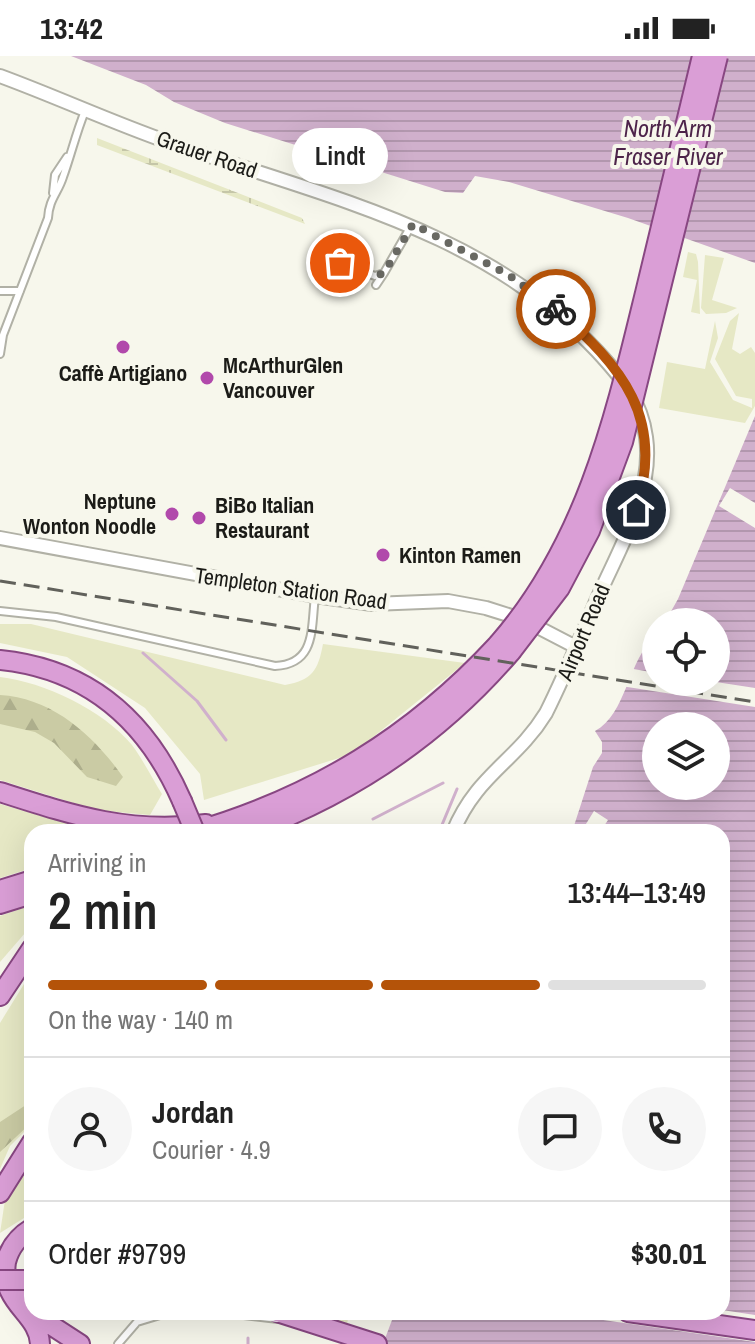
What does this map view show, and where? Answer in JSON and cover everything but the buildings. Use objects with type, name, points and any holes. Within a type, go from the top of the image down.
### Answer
[{"type":"main road","points":[[219,824],[301,793],[376,751],[505,648],[577,524],[596,477],[619,399],[702,56]]},
{"type":"main road","points":[[268,824],[329,798],[405,752],[456,711],[505,648],[560,588],[610,483],[627,429],[718,56]]},
{"type":"main road","points":[[0,660],[41,668],[69,678],[119,709],[149,740],[182,801],[189,824]]},
{"type":"main road","points":[[0,792],[113,824]]},
{"type":"main road","points":[[203,824],[232,820]]},
{"type":"main road","points":[[0,890],[24,882]]},
{"type":"main road","points":[[0,904],[24,896]]},
{"type":"main road","points":[[0,996],[24,960]]},
{"type":"main road","points":[[0,1193],[24,1155]]},
{"type":"main road","points":[[24,1235],[13,1244],[4,1266],[5,1296],[24,1317]]},
{"type":"main road","points":[[0,1280],[24,1285]]},
{"type":"main road","points":[[5,1296],[24,1288]]},
{"type":"main road","points":[[5,1296],[24,1308]]},
{"type":"main road","points":[[27,1320],[36,1330],[40,1344]]},
{"type":"main road","points":[[42,1320],[80,1344]]},
{"type":"main road","points":[[303,1320],[377,1344]]},
{"type":"main road","points":[[684,1320],[755,1330]]},
{"type":"street","name":"Grauer Road","points":[[0,76],[85,111],[413,224],[507,274],[540,296],[630,387],[638,403]]},
{"type":"street","name":"Airport Road","points":[[457,824],[475,790],[538,726],[576,647],[642,489],[647,439],[638,403]]},
{"type":"street","name":"Templeton Station Road","points":[[0,538],[315,596],[372,604],[448,601],[486,608],[524,620],[576,647]]},
{"type":"lane","points":[[0,354],[11,314],[48,218],[53,193],[63,178],[67,157],[85,111]]},
{"type":"lane","points":[[376,285],[413,224]]},
{"type":"lane","points":[[340,263],[375,276],[384,273]]},
{"type":"lane","points":[[0,291],[20,291]]},
{"type":"lane","points":[[0,315],[11,314]]},
{"type":"lane","points":[[0,611],[56,617],[275,666],[293,665],[304,659],[315,596]]},
{"type":"lane","points":[[118,1344],[137,1322],[144,1320]]},
{"type":"lane","points":[[281,1320],[320,1325]]},
{"type":"green space","points":[[97,138],[302,218],[305,224],[97,145]]},
{"type":"green space","points":[[688,252],[696,254],[698,262],[700,314],[691,312],[697,280],[683,277]]},
{"type":"green space","points":[[705,255],[724,258],[712,300],[737,308],[726,313],[706,314],[701,308]]},
{"type":"green space","points":[[739,313],[732,349],[740,354],[751,347],[755,353],[755,406],[745,423],[659,408],[667,362],[705,369],[715,321],[718,338],[710,362],[733,400],[752,408],[752,399],[736,396],[715,359],[730,321]]},
{"type":"green space","points":[[0,624],[31,624],[285,685],[312,673],[323,644],[465,663],[352,754],[204,800],[200,774],[145,708],[67,657],[0,643]]},
{"type":"green space","points":[[0,677],[53,691],[89,709],[120,732],[132,745],[162,794],[150,815],[96,810],[0,780]]},
{"type":"green space","points":[[0,695],[38,703],[55,711],[99,747],[123,777],[116,786],[87,777],[54,743],[35,732],[0,724]]},
{"type":"green space","points":[[0,804],[69,824],[24,824],[24,870],[0,878]]},
{"type":"green space","points":[[24,908],[24,934],[0,962],[0,916]]},
{"type":"green space","points":[[24,984],[24,1132],[10,1146],[0,1169],[0,1023]]},
{"type":"green space","points":[[24,1106],[24,1130],[0,1152],[0,1122]]},
{"type":"green space","points":[[24,1169],[24,1218],[0,1233],[5,1200]]},
{"type":"water","name":"North Arm Fraser River","points":[[71,56],[755,56],[755,263],[628,218],[509,182],[475,176],[463,193],[445,192],[225,123],[174,102],[146,85]]},
{"type":"water","points":[[755,416],[755,1344],[383,1344],[392,1320],[730,1320],[730,824],[575,824],[593,767],[602,753],[602,742],[595,731],[614,712],[642,653],[642,696],[730,696],[730,608],[673,608]]},
{"type":"pier","points":[[730,488],[755,503],[755,528],[719,506]]},
{"type":"pier","points":[[628,668],[642,670],[642,689],[621,686]]},
{"type":"pier","points":[[730,684],[755,688],[755,707],[685,696],[730,696]]},
{"type":"pier","points":[[594,811],[608,820],[605,824],[586,824]]},
{"type":"pier","points":[[730,1311],[755,1315],[755,1342],[603,1320],[730,1320]]},
{"type":"waterway","points":[[143,653],[197,701],[226,740]]},
{"type":"waterway","points":[[373,819],[443,783]]},
{"type":"waterway","points":[[442,824],[457,789]]},
{"type":"waterway","points":[[248,1338],[248,1344]]},
{"type":"railway","points":[[0,581],[755,702]]},
{"type":"way so far","points":[[340,263],[375,276],[384,273],[413,224],[507,274],[556,309]]},
{"type":"place","name":"Lindt","points":[[340,263]]},
{"type":"place","name":"Caffè Artigiano","points":[[123,347]]},
{"type":"place","name":"McArthurGlen Vancouver","points":[[207,378]]},
{"type":"place","name":"Neptune Wonton Noodle","points":[[172,514]]},
{"type":"place","name":"BiBo Italian Restaurant","points":[[199,518]]},
{"type":"place","name":"Kinton Ramen","points":[[383,555]]},
{"type":"route","points":[[556,309],[630,387],[638,403],[647,439],[647,465],[636,510]]}]
